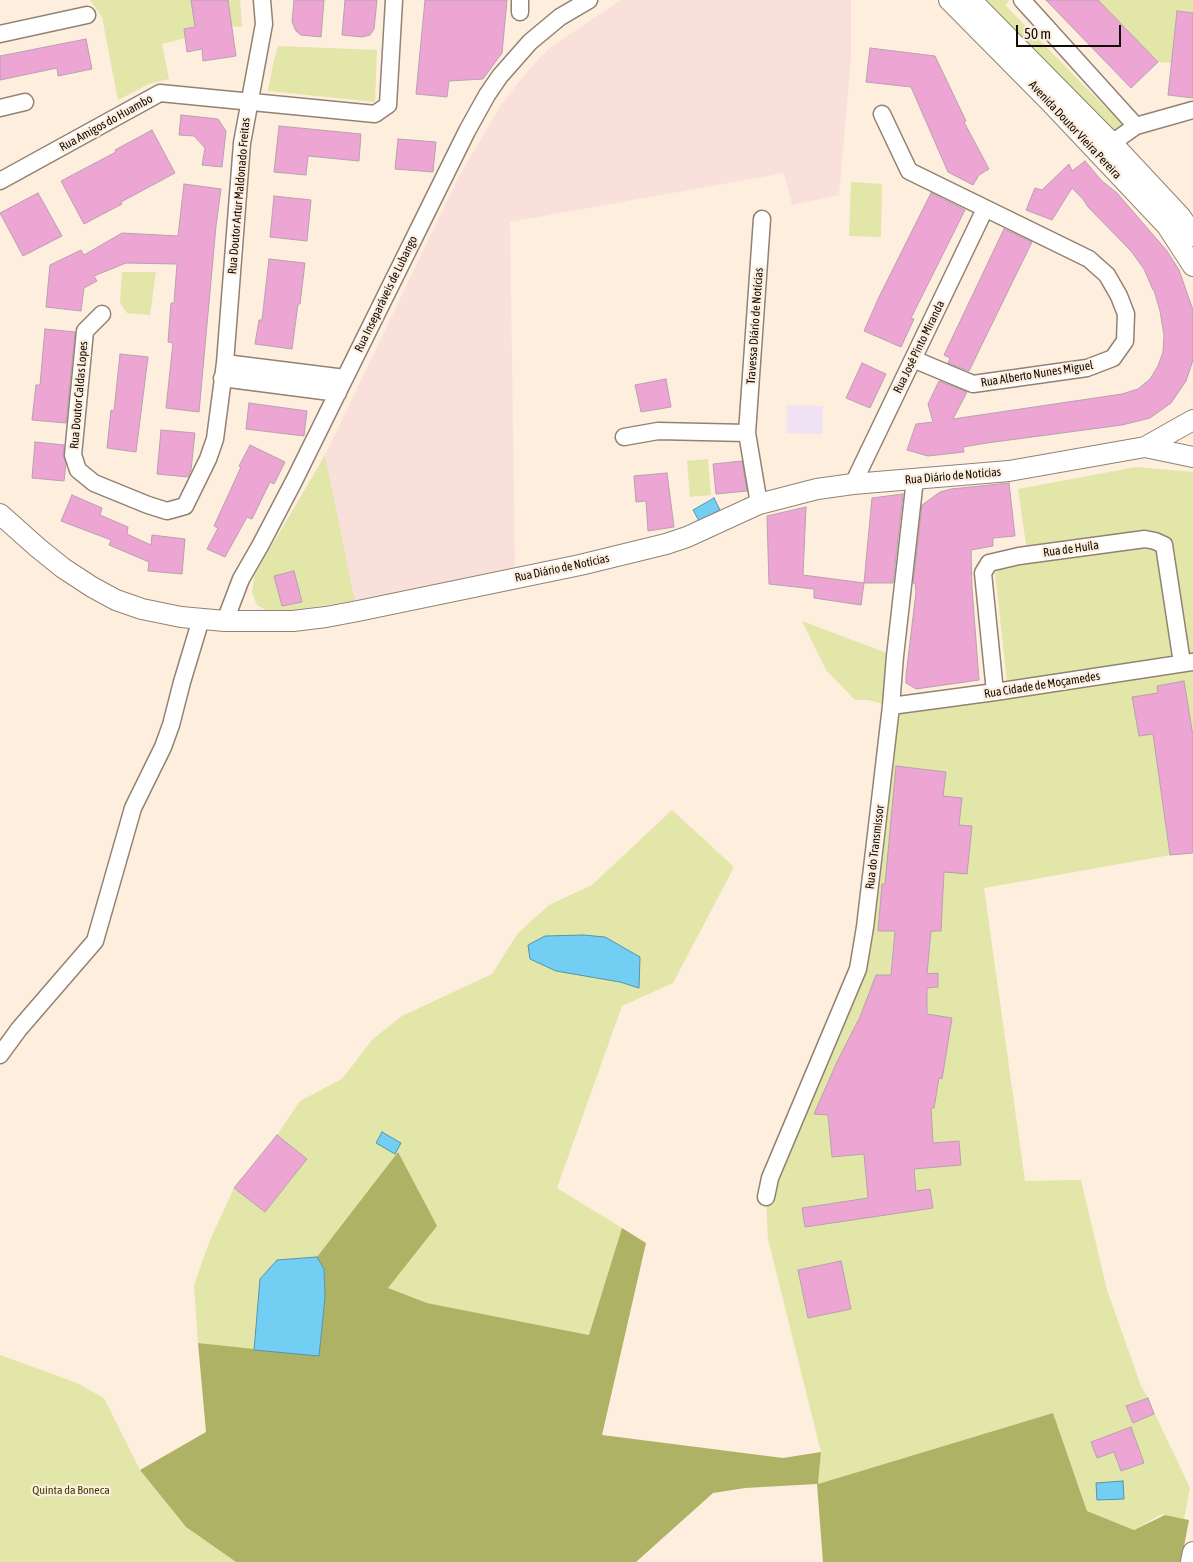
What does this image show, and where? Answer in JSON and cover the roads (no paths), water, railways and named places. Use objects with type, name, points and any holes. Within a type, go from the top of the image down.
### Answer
[{"type":"main road","name":"Avenida Doutor Vieira Pereira","points":[[949,0],[1049,101],[1167,226],[1193,266]]},
{"type":"main road","name":"Avenida Doutor Vieira Pereira","points":[[971,0],[1181,217],[1193,236]]},
{"type":"main road","points":[[1145,447],[1193,420]]},
{"type":"main road","name":"Rua Diário de Notícias","points":[[0,514],[63,568],[92,588],[116,600],[162,614],[201,619],[293,621],[326,618],[580,565],[666,544],[687,537],[759,504],[817,489],[853,484],[1009,471],[1145,447]]},
{"type":"main road","points":[[1145,447],[1193,457]]},
{"type":"main road","points":[[1191,1562],[1193,1552]]},
{"type":"street","name":"Rua Doutor Artur Maldonado Freitas","points":[[224,370],[242,143],[248,102],[264,24],[262,0]]},
{"type":"street","name":"Rua Amigos do Huambo","points":[[0,181],[160,93],[374,114],[388,105],[394,0]]},
{"type":"street","name":"Rua Inseparáveis de Lubango","points":[[224,621],[241,579],[269,530],[467,130],[487,95],[500,76],[530,42],[560,17],[589,0]]},
{"type":"street","points":[[1022,0],[1136,126]]},
{"type":"street","points":[[0,34],[87,15]]},
{"type":"street","points":[[0,108],[25,102]]},
{"type":"street","points":[[1112,144],[1136,126],[1193,110]]},
{"type":"street","name":"Rua Alberto Nunes Miguel","points":[[882,114],[909,171],[1089,259],[1107,275],[1119,296],[1126,314],[1125,341],[1114,358],[1087,368],[973,384],[913,360]]},
{"type":"street","name":"Rua José Pinto Miranda","points":[[853,484],[985,209]]},
{"type":"street","name":"Travessa Diário de Notícias","points":[[759,504],[747,433],[762,219]]},
{"type":"street","name":"Rua Doutor Caldas Lopes","points":[[102,314],[85,331],[73,454],[78,470],[94,483],[167,511],[185,506],[208,459],[215,439],[224,370]]},
{"type":"street","points":[[224,370],[341,385]]},
{"type":"street","points":[[624,437],[658,431],[747,433]]},
{"type":"street","name":"Rua do Transmissor","points":[[766,1197],[770,1178],[858,969],[866,926],[891,706],[894,656],[915,479]]},
{"type":"street","name":"Rua de Huíla","points":[[995,692],[983,573],[989,564],[1019,556],[1145,539],[1164,545],[1187,662]]},
{"type":"street","points":[[0,1055],[19,1029],[94,941],[134,808],[163,747],[171,725],[201,619]]},
{"type":"street","name":"Rua Cidade de Moçamedes","points":[[891,706],[1187,662]]},
{"type":"water","points":[[714,498],[720,510],[699,521],[693,510]]},
{"type":"water","points":[[583,935],[605,937],[640,957],[639,988],[620,982],[556,971],[530,959],[528,945],[545,936]]},
{"type":"water","points":[[382,1132],[401,1143],[395,1154],[376,1143]]},
{"type":"water","points":[[317,1257],[324,1269],[325,1297],[319,1356],[254,1350],[260,1279],[277,1260]]},
{"type":"water","points":[[1123,1481],[1124,1499],[1097,1500],[1096,1483]]},
{"type":"park label","name":"Quinta da Boneca","points":[[71,1490]]}]
